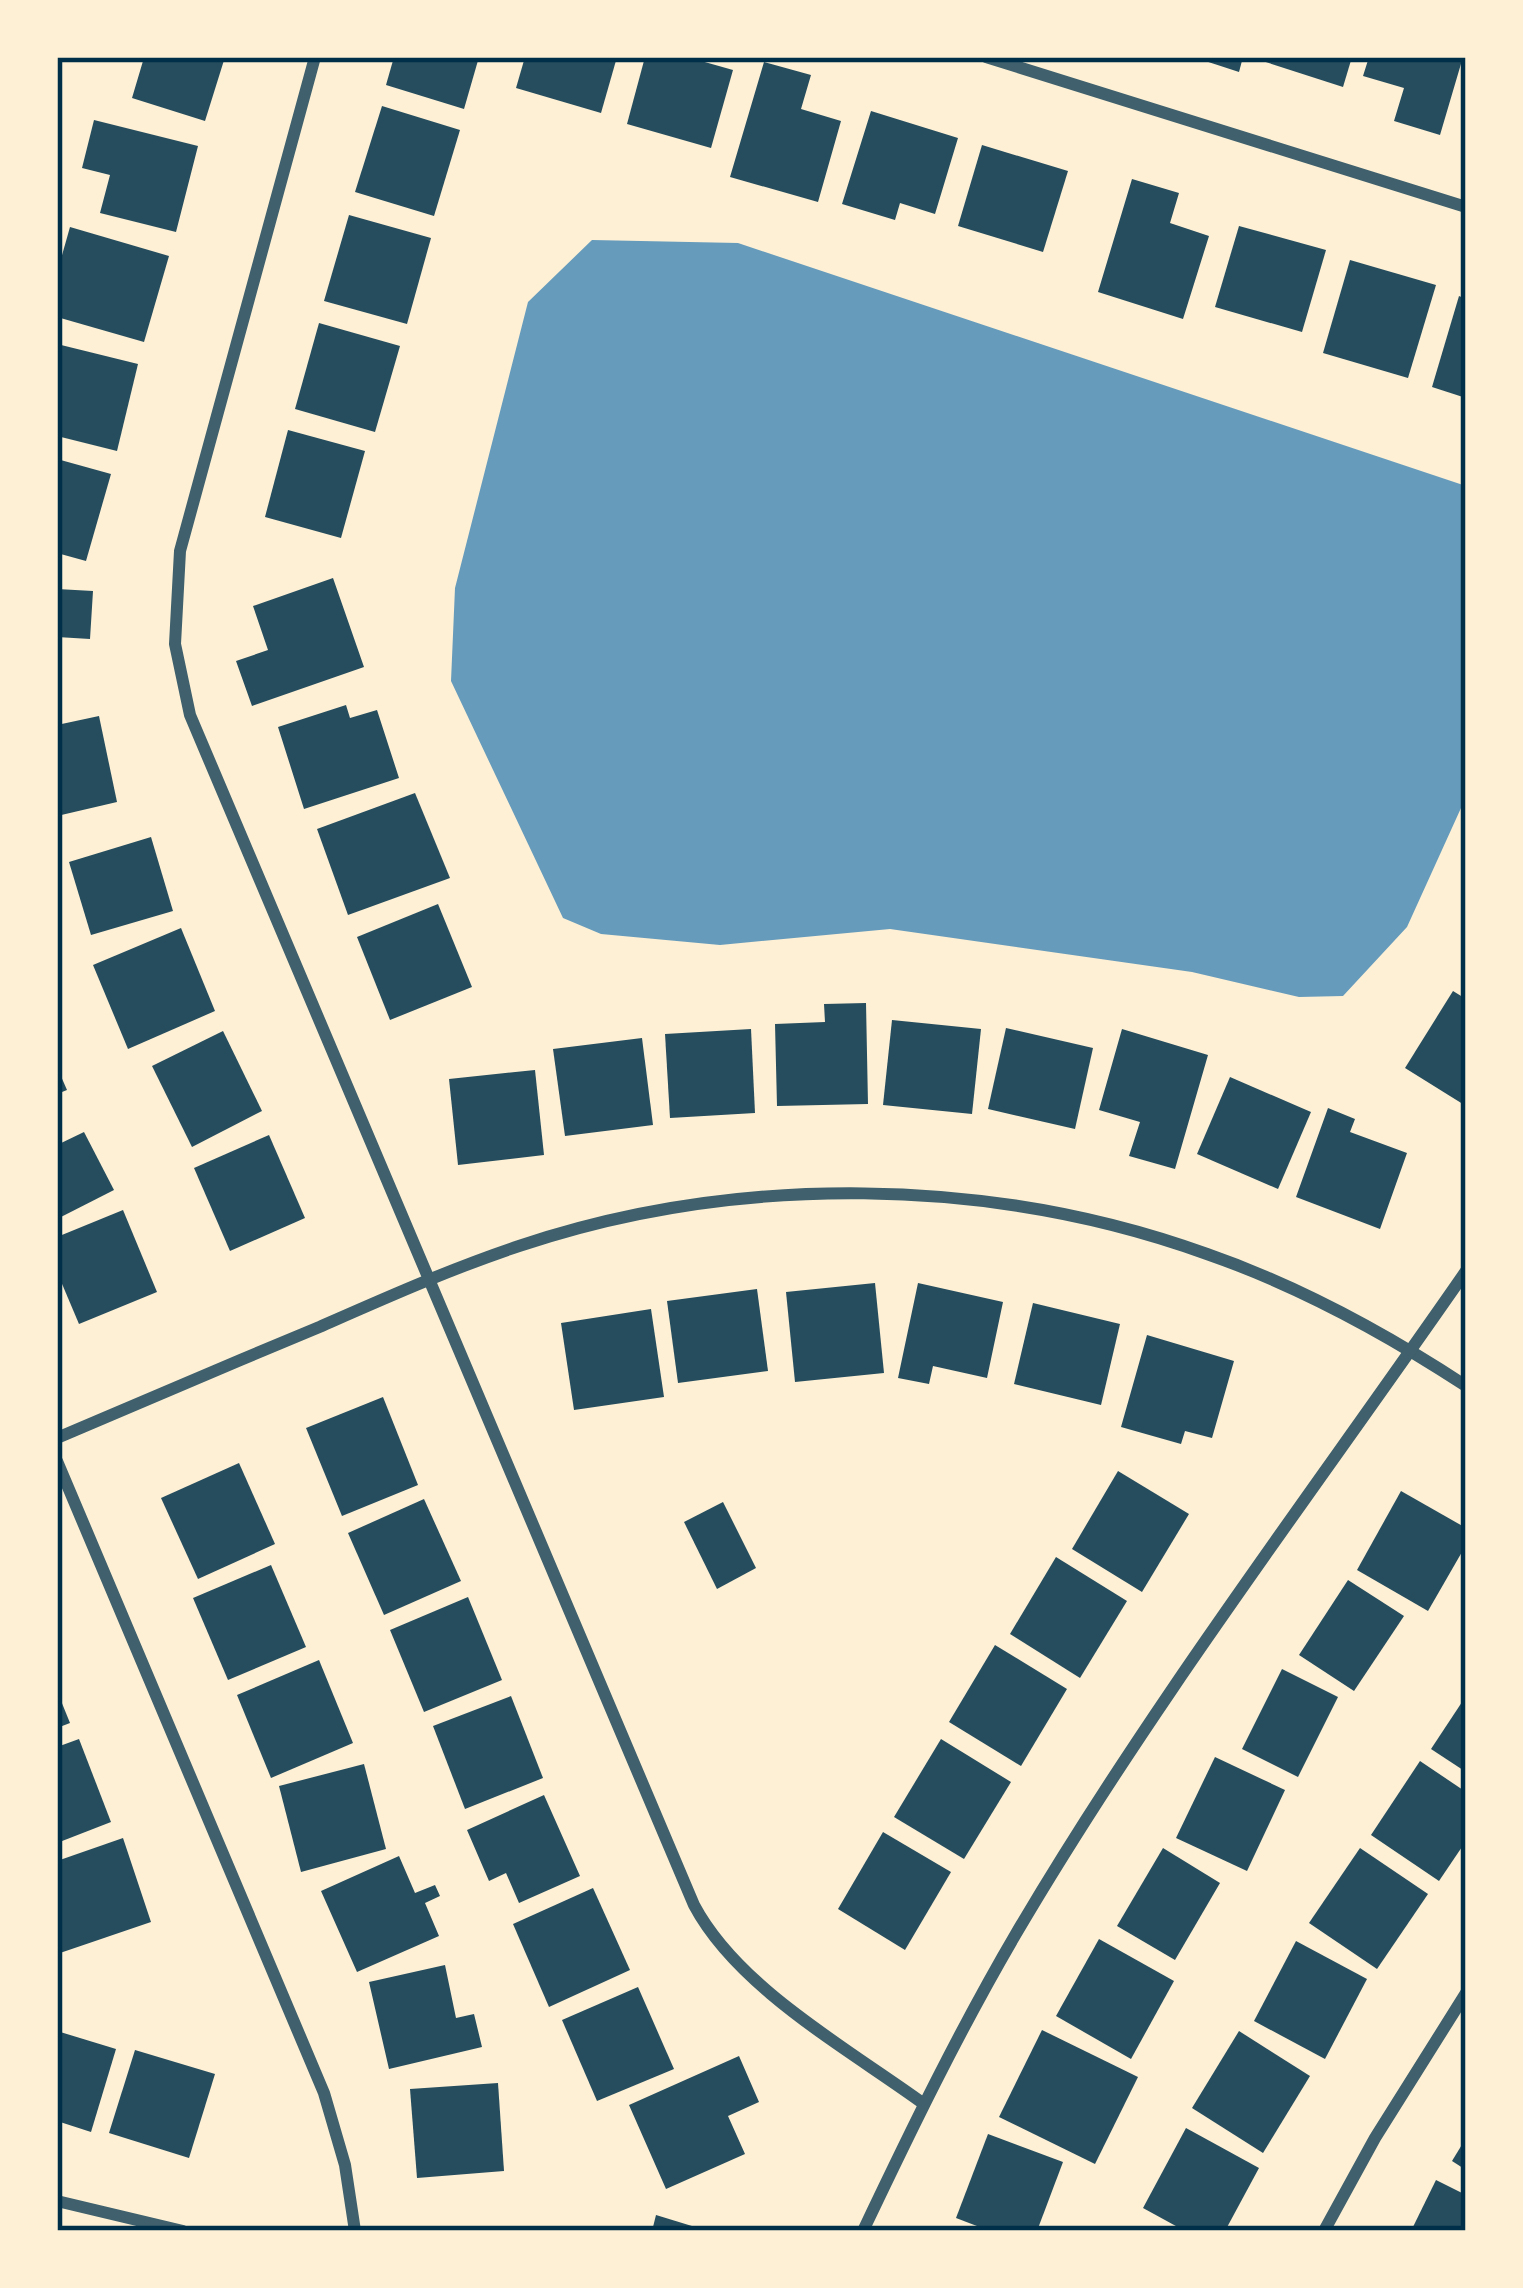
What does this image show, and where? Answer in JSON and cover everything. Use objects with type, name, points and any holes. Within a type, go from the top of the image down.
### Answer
[{"type":"street","points":[[315,57],[180,550],[175,644],[190,715],[709,1933],[752,1979],[924,2104]]},
{"type":"street","points":[[986,57],[1466,207]]},
{"type":"street","points":[[57,1438],[428,1280],[522,1245],[634,1216],[710,1203],[826,1194],[943,1198],[1042,1211],[1133,1231],[1208,1254],[1315,1298],[1466,1386]]},
{"type":"street","points":[[863,2231],[924,2104],[1017,1933],[1111,1780],[1466,1271]]},
{"type":"street","points":[[57,1461],[324,2093],[345,2164],[355,2231]]},
{"type":"street","points":[[1324,2231],[1375,2138],[1466,1993]]},
{"type":"street","points":[[57,2200],[183,2231]]},
{"type":"water","points":[[592,240],[738,243],[1466,486],[1466,797],[1407,927],[1343,996],[1299,997],[1192,972],[890,929],[720,945],[601,934],[563,918],[451,681],[455,588],[528,302]]},
{"type":"building","points":[[134,57],[225,57],[205,121],[132,98],[143,61]]},
{"type":"building","points":[[394,57],[479,57],[464,109],[386,85]]},
{"type":"building","points":[[525,57],[617,57],[601,113],[516,88]]},
{"type":"building","points":[[645,57],[687,57],[733,70],[711,148],[627,124]]},
{"type":"building","points":[[1193,57],[1243,57],[1239,72]]},
{"type":"building","points":[[1250,57],[1352,57],[1343,87]]},
{"type":"building","points":[[1369,57],[1463,57],[1440,135],[1394,121],[1404,88],[1363,76]]},
{"type":"building","points":[[764,62],[811,75],[801,109],[841,121],[818,202],[730,177]]},
{"type":"building","points":[[382,106],[460,130],[434,216],[355,192]]},
{"type":"building","points":[[871,111],[958,138],[935,214],[900,203],[895,220],[842,204]]},
{"type":"building","points":[[94,120],[198,146],[176,232],[100,213],[110,175],[82,168]]},
{"type":"building","points":[[982,145],[1068,171],[1043,252],[958,226]]},
{"type":"building","points":[[1132,179],[1179,193],[1170,223],[1209,236],[1183,319],[1098,292]]},
{"type":"building","points":[[349,215],[431,238],[407,324],[324,301]]},
{"type":"building","points":[[1239,226],[1326,250],[1302,332],[1215,307]]},
{"type":"building","points":[[70,227],[169,256],[144,342],[57,317],[57,273]]},
{"type":"building","points":[[1350,260],[1436,285],[1408,378],[1323,353]]},
{"type":"building","points":[[1459,296],[1466,299],[1466,398],[1432,387]]},
{"type":"building","points":[[319,323],[400,346],[375,432],[295,409]]},
{"type":"building","points":[[57,344],[138,364],[117,451],[57,436]]},
{"type":"building","points":[[288,430],[365,451],[341,538],[265,517]]},
{"type":"building","points":[[57,459],[111,474],[86,561],[57,553]]},
{"type":"building","points":[[333,578],[364,667],[252,706],[236,661],[268,650],[253,606]]},
{"type":"building","points":[[57,589],[93,591],[90,639],[57,637]]},
{"type":"building","points":[[346,705],[350,718],[377,710],[399,778],[304,809],[278,727]]},
{"type":"building","points":[[99,716],[117,802],[57,816],[57,725]]},
{"type":"building","points":[[415,793],[450,878],[348,915],[317,829]]},
{"type":"building","points":[[151,837],[173,911],[91,935],[69,862]]},
{"type":"building","points":[[438,904],[472,987],[390,1020],[357,937]]},
{"type":"building","points":[[181,928],[215,1011],[128,1049],[93,965]]},
{"type":"building","points":[[1453,991],[1466,999],[1466,1106],[1405,1068]]},
{"type":"building","points":[[866,1003],[868,1104],[777,1106],[775,1024],[825,1022],[824,1004]]},
{"type":"building","points":[[892,1020],[981,1029],[972,1114],[883,1105]]},
{"type":"building","points":[[1006,1028],[1093,1048],[1075,1129],[988,1109]]},
{"type":"building","points":[[751,1029],[755,1113],[670,1118],[665,1034]]},
{"type":"building","points":[[1122,1029],[1208,1055],[1175,1169],[1129,1156],[1140,1122],[1099,1110]]},
{"type":"building","points":[[223,1031],[262,1111],[192,1147],[152,1066]]},
{"type":"building","points":[[642,1038],[653,1125],[565,1136],[553,1049]]},
{"type":"building","points":[[57,1067],[67,1090],[57,1094]]},
{"type":"building","points":[[535,1070],[544,1155],[458,1165],[449,1079]]},
{"type":"building","points":[[1230,1077],[1311,1112],[1278,1189],[1197,1154]]},
{"type":"building","points":[[1328,1108],[1355,1119],[1350,1132],[1407,1153],[1380,1229],[1296,1197]]},
{"type":"building","points":[[84,1132],[114,1190],[57,1219],[57,1145]]},
{"type":"building","points":[[269,1135],[305,1218],[230,1251],[194,1168]]},
{"type":"building","points":[[123,1210],[157,1292],[79,1324],[57,1272],[57,1237]]},
{"type":"building","points":[[875,1283],[884,1373],[795,1382],[786,1292]]},
{"type":"building","points":[[918,1283],[1003,1302],[987,1378],[933,1366],[929,1384],[898,1378]]},
{"type":"building","points":[[757,1289],[768,1371],[678,1383],[667,1301]]},
{"type":"building","points":[[1033,1303],[1120,1324],[1101,1405],[1014,1384]]},
{"type":"building","points":[[651,1309],[664,1397],[574,1410],[561,1323]]},
{"type":"building","points":[[1147,1335],[1234,1361],[1212,1438],[1185,1431],[1181,1444],[1121,1427]]},
{"type":"building","points":[[383,1397],[418,1485],[342,1516],[306,1428]]},
{"type":"building","points":[[239,1463],[275,1544],[198,1579],[161,1498]]},
{"type":"building","points":[[1118,1471],[1189,1514],[1142,1592],[1072,1549]]},
{"type":"building","points":[[1401,1491],[1466,1528],[1466,1545],[1428,1611],[1357,1570]]},
{"type":"building","points":[[424,1499],[461,1581],[384,1615],[348,1533]]},
{"type":"building","points":[[723,1502],[756,1568],[717,1589],[684,1522]]},
{"type":"building","points":[[1056,1557],[1127,1601],[1080,1678],[1010,1634]]},
{"type":"building","points":[[271,1565],[306,1647],[228,1680],[193,1598]]},
{"type":"building","points":[[1348,1580],[1404,1616],[1354,1691],[1299,1655]]},
{"type":"building","points":[[468,1597],[502,1680],[424,1712],[390,1630]]},
{"type":"building","points":[[995,1645],[1067,1689],[1021,1766],[949,1722]]},
{"type":"building","points":[[319,1660],[353,1743],[271,1778],[237,1695]]},
{"type":"building","points":[[1282,1669],[1338,1697],[1298,1777],[1242,1749]]},
{"type":"building","points":[[57,1691],[70,1723],[57,1728]]},
{"type":"building","points":[[511,1696],[543,1778],[465,1809],[433,1726]]},
{"type":"building","points":[[1466,1696],[1466,1772],[1431,1749]]},
{"type":"building","points":[[79,1739],[111,1822],[57,1843],[57,1747]]},
{"type":"building","points":[[941,1739],[1011,1782],[964,1859],[894,1817]]},
{"type":"building","points":[[1215,1757],[1285,1790],[1247,1871],[1176,1838]]},
{"type":"building","points":[[1420,1761],[1466,1792],[1466,1841],[1439,1881],[1371,1835]]},
{"type":"building","points":[[364,1764],[386,1849],[301,1872],[279,1786]]},
{"type":"building","points":[[544,1795],[580,1876],[519,1903],[506,1873],[489,1881],[467,1830]]},
{"type":"building","points":[[883,1832],[951,1872],[905,1950],[838,1909]]},
{"type":"building","points":[[123,1838],[151,1922],[60,1953],[57,1861]]},
{"type":"building","points":[[1163,1848],[1220,1883],[1175,1960],[1117,1926]]},
{"type":"building","points":[[1360,1848],[1428,1894],[1377,1969],[1309,1923]]},
{"type":"building","points":[[399,1856],[415,1893],[435,1885],[440,1896],[425,1903],[439,1936],[357,1972],[321,1891]]},
{"type":"building","points":[[593,1888],[630,1970],[549,2007],[513,1924]]},
{"type":"building","points":[[1099,1939],[1174,1981],[1131,2059],[1056,2016]]},
{"type":"building","points":[[1296,1941],[1367,1979],[1325,2059],[1254,2021]]},
{"type":"building","points":[[445,1965],[456,2018],[474,2014],[482,2047],[389,2069],[369,1982]]},
{"type":"building","points":[[638,1987],[674,2069],[597,2101],[562,2020]]},
{"type":"building","points":[[1042,2030],[1138,2077],[1095,2164],[999,2117]]},
{"type":"building","points":[[57,2031],[116,2049],[91,2132],[57,2121]]},
{"type":"building","points":[[1239,2031],[1310,2076],[1263,2153],[1192,2108]]},
{"type":"building","points":[[135,2050],[215,2074],[189,2158],[109,2133]]},
{"type":"building","points":[[739,2056],[759,2102],[728,2116],[745,2154],[666,2189],[629,2105]]},
{"type":"building","points":[[498,2083],[504,2171],[417,2178],[410,2089]]},
{"type":"building","points":[[1186,2128],[1259,2168],[1225,2231],[1185,2231],[1143,2208]]},
{"type":"building","points":[[988,2134],[1063,2162],[1037,2231],[990,2231],[956,2218]]},
{"type":"building","points":[[1466,2138],[1466,2170],[1452,2161]]},
{"type":"building","points":[[1436,2180],[1466,2195],[1466,2231],[1411,2231]]},
{"type":"building","points":[[656,2215],[705,2230],[705,2231],[652,2231]]}]
